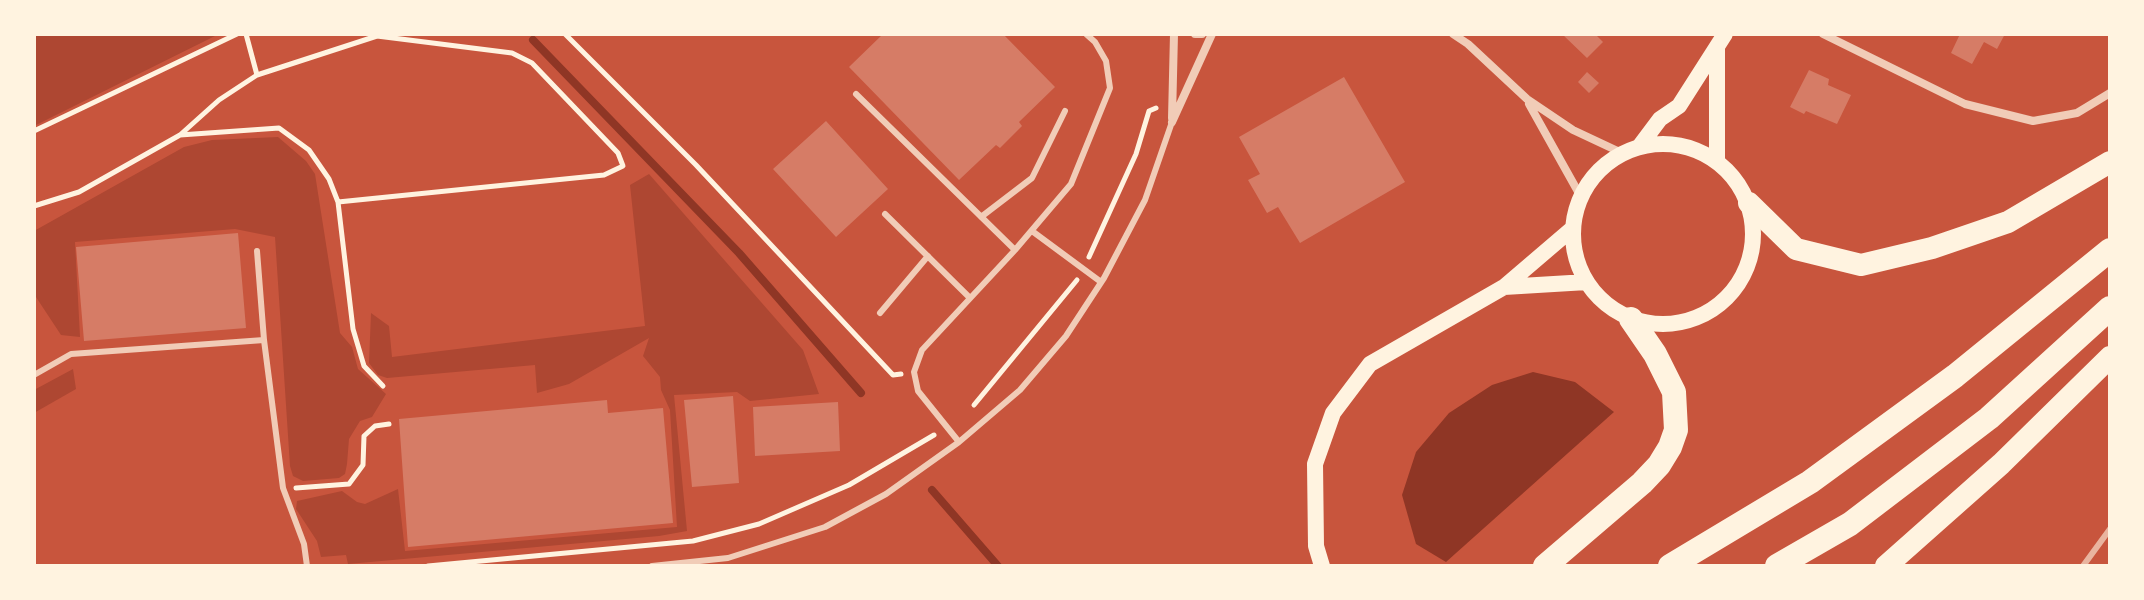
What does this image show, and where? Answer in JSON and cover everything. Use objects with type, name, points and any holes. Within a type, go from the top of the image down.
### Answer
[{"type":"highway","points":[[1749,203],[1796,249],[1861,265],[1932,248],[2008,222],[2110,162]]},
{"type":"highway","points":[[1670,566],[1810,482],[1955,376],[2110,250]]},
{"type":"highway","points":[[1777,566],[1850,524],[1989,418],[2110,308]]},
{"type":"highway","points":[[1545,566],[1642,483],[1659,465],[1673,439],[1676,430],[1674,392],[1655,354],[1631,319]]},
{"type":"highway","points":[[1886,566],[2001,464],[2110,357]]},
{"type":"main road","points":[[1639,147],[1660,119],[1679,106],[1721,40]]},
{"type":"main road","points":[[1717,161],[1721,40]]},
{"type":"main road","points":[[1666,143],[1693,148],[1717,161],[1736,179],[1749,203],[1754,232],[1750,261],[1737,287],[1716,308],[1690,320],[1661,325],[1631,319],[1606,304],[1587,282],[1575,256],[1573,228],[1581,197],[1598,172],[1622,153],[1639,147],[1666,143]]},
{"type":"main road","points":[[1322,566],[1316,546],[1315,464],[1333,413],[1370,364],[1504,287],[1573,228]]},
{"type":"main road","points":[[1504,287],[1587,282]]},
{"type":"street","points":[[1172,122],[1174,34]]},
{"type":"street","points":[[1195,34],[1202,34]]},
{"type":"street","points":[[1172,122],[1212,34]]},
{"type":"street","points":[[1453,34],[1527,99],[1573,130],[1622,153]]},
{"type":"street","points":[[1823,34],[1965,104],[2033,121],[2077,113],[2110,93]]},
{"type":"street","points":[[1527,99],[1581,197]]},
{"type":"lane","points":[[959,442],[918,391],[914,372],[922,350],[1015,250],[1071,184],[1110,88],[1106,61],[1095,42],[1086,34]]},
{"type":"lane","points":[[856,94],[1015,250]]},
{"type":"lane","points":[[981,217],[1032,178],[1065,111]]},
{"type":"lane","points":[[652,566],[728,558],[825,527],[886,494],[959,442],[1020,390],[1066,336],[1101,282],[1145,200],[1172,122]]},
{"type":"lane","points":[[885,214],[970,298]]},
{"type":"lane","points":[[1032,231],[1101,282]]},
{"type":"lane","points":[[257,251],[264,340],[283,488],[304,544],[307,566]]},
{"type":"lane","points":[[880,313],[928,256]]},
{"type":"lane","points":[[34,375],[71,354],[264,340]]},
{"type":"path","points":[[34,131],[237,34]]},
{"type":"path","points":[[246,34],[257,75]]},
{"type":"path","points":[[565,34],[696,165],[893,375],[914,372]]},
{"type":"path","points":[[34,206],[79,192],[180,135],[219,100],[257,75],[377,36],[512,53],[532,63],[618,153],[623,166],[604,175],[338,202]]},
{"type":"path","points":[[1090,256],[1136,154],[1149,111],[1172,103]]},
{"type":"path","points":[[180,135],[279,128],[309,150],[329,179],[338,202],[353,329],[364,366],[383,386]]},
{"type":"path","points":[[970,408],[985,394],[1075,283]]},
{"type":"path","points":[[283,488],[349,484],[363,465],[364,436],[375,426],[389,424]]},
{"type":"path","points":[[428,566],[693,541],[746,527],[849,485],[928,439]]},
{"type":"shaded area","points":[[34,34],[219,34],[34,126]]},
{"type":"shaded area","points":[[278,137],[306,161],[315,174],[340,333],[352,347],[358,369],[386,394],[372,417],[360,421],[349,439],[345,474],[339,478],[303,481],[293,476],[290,466],[275,237],[235,229],[75,242],[80,337],[61,335],[34,294],[34,231],[184,147],[212,140]]},
{"type":"shaded area","points":[[649,174],[803,350],[819,394],[750,401],[737,392],[674,395],[687,531],[348,564],[346,555],[321,557],[317,541],[296,509],[297,501],[342,491],[365,504],[398,489],[405,551],[677,527],[670,410],[661,390],[660,377],[643,356],[649,338],[569,384],[537,393],[535,365],[387,378],[378,375],[369,363],[371,313],[389,326],[392,357],[645,326],[630,185]]},
{"type":"shaded area","points":[[73,369],[76,389],[34,413],[34,390]]},
{"type":"shaded area","points":[[1533,372],[1575,382],[1614,412],[1446,562],[1416,544],[1402,495],[1416,452],[1449,413],[1492,385]]},
{"type":"building","points":[[883,34],[1003,34],[1055,87],[1019,122],[1022,126],[1000,148],[996,145],[959,180],[849,67]]},
{"type":"building","points":[[1562,34],[1595,34],[1603,42],[1587,58]]},
{"type":"building","points":[[1960,34],[2005,34],[1997,49],[1984,42],[1972,64],[1951,53]]},
{"type":"building","points":[[1809,70],[1829,79],[1828,85],[1851,95],[1837,124],[1790,107]]},
{"type":"building","points":[[1587,72],[1599,83],[1589,93],[1578,82]]},
{"type":"building","points":[[1344,77],[1405,182],[1300,243],[1278,207],[1267,213],[1248,180],[1260,174],[1239,137]]},
{"type":"building","points":[[826,121],[888,189],[836,237],[773,169]]},
{"type":"building","points":[[238,233],[246,328],[84,341],[76,247]]},
{"type":"building","points":[[733,396],[739,483],[692,487],[684,400]]},
{"type":"building","points":[[607,400],[608,413],[663,408],[673,523],[408,547],[399,419]]},
{"type":"building","points":[[838,402],[840,451],[755,456],[753,407]]},
{"type":"waterway","points":[[533,40],[739,253],[861,393]]},
{"type":"waterway","points":[[932,490],[998,566]]},
{"type":"railway","points":[[2083,566],[2110,529]]}]
